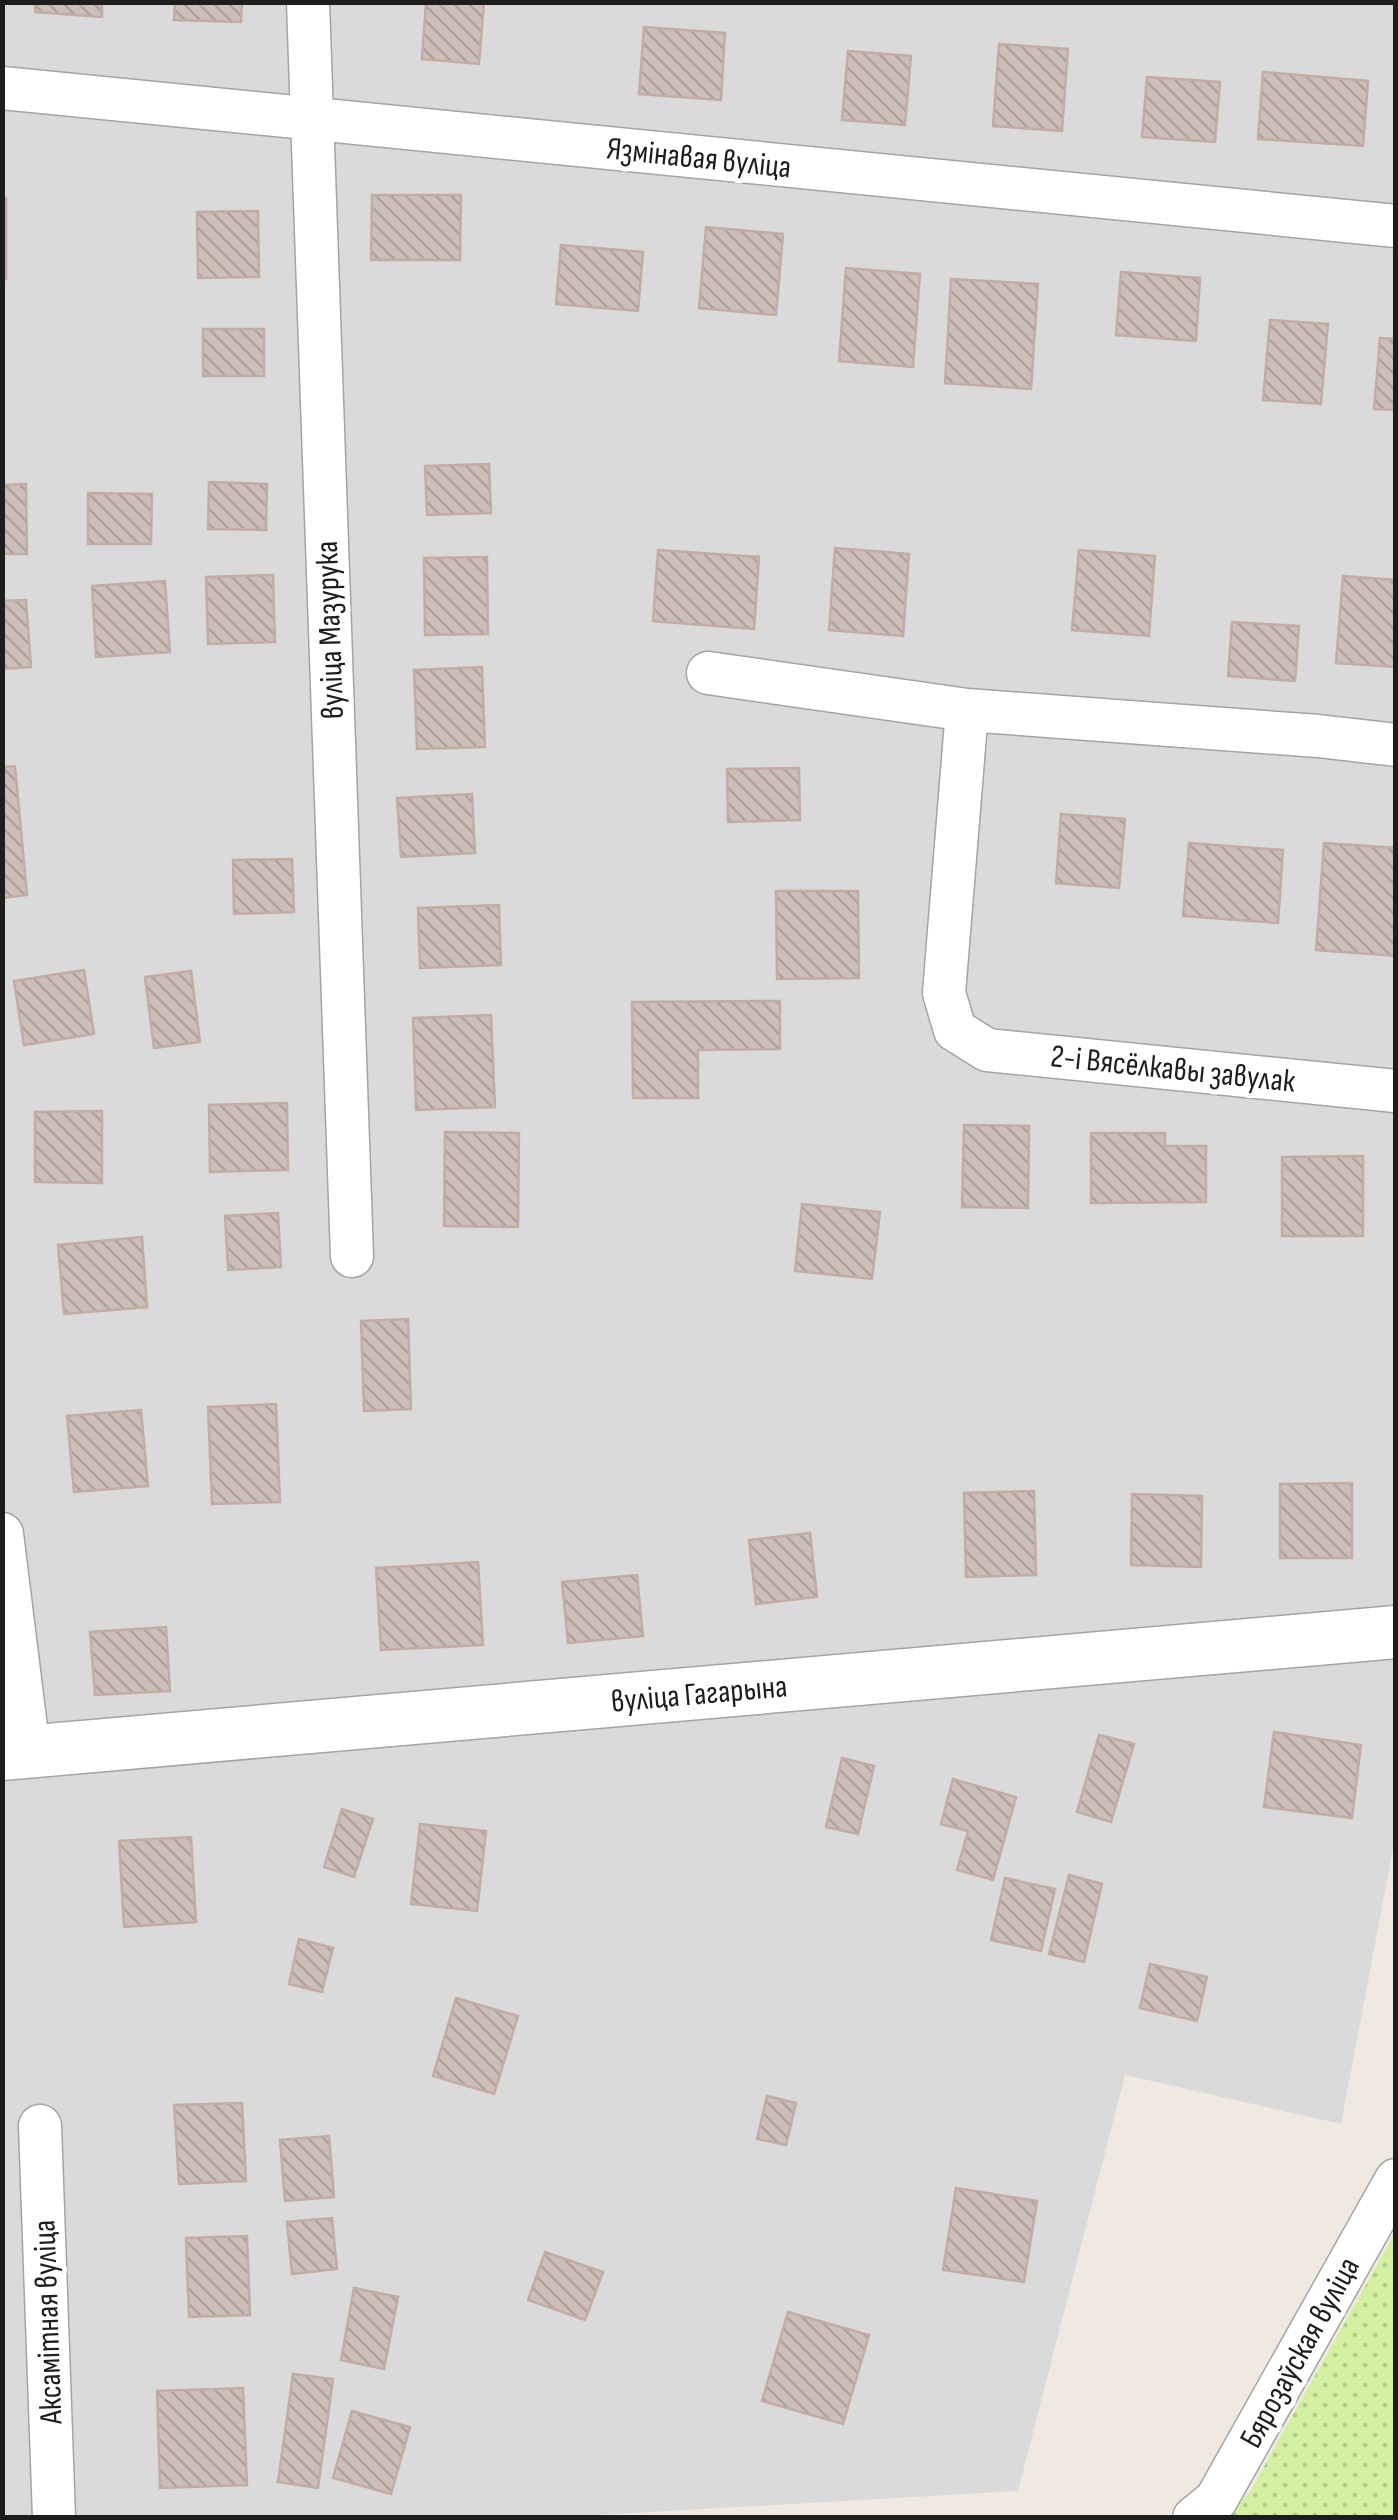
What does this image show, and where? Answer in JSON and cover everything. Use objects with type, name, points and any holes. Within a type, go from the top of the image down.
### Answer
[{"type":"street","name":"вуліца Мазурука","points":[[308,2],[352,1256]]},
{"type":"street","name":"Язмінавая вуліца","points":[[2,88],[1396,226]]},
{"type":"street","points":[[708,673],[966,710],[1396,745]]},
{"type":"street","name":"2-і Вясёлкавы завулак","points":[[966,710],[944,993],[955,1030],[987,1050],[1396,1090]]},
{"type":"street","points":[[2,1534],[16,1753]]},
{"type":"street","name":"вуліца Гагарына","points":[[16,1753],[1396,1632]]},
{"type":"street","name":"Аксамітная вуліца","points":[[40,2126],[54,2518]]},
{"type":"street","name":"Бярозаўская вуліца","points":[[1194,2518],[1216,2500],[1396,2180]]},
{"type":"shaded area","points":[[3,3],[1395,3],[1396,1833],[1341,2124],[1125,2075],[1018,2491],[546,2518],[3,2518]]},
{"type":"green space","points":[[1395,2233],[1395,2517],[1227,2518],[1251,2490]]},
{"type":"building","points":[[35,2],[102,2],[102,17],[35,12]]},
{"type":"building","points":[[175,2],[242,2],[241,22],[174,20]]},
{"type":"building","points":[[426,2],[484,2],[479,64],[422,59]]},
{"type":"building","points":[[644,27],[725,33],[721,100],[639,94]]},
{"type":"building","points":[[999,44],[1068,49],[1062,131],[993,126]]},
{"type":"building","points":[[848,51],[911,56],[905,125],[842,120]]},
{"type":"building","points":[[1263,72],[1368,81],[1363,146],[1258,139]]},
{"type":"building","points":[[1147,77],[1220,82],[1215,142],[1142,137]]},
{"type":"building","points":[[372,195],[461,195],[460,260],[371,260]]},
{"type":"building","points":[[2,198],[6,198],[6,279],[2,279]]},
{"type":"building","points":[[258,211],[259,277],[198,278],[197,212]]},
{"type":"building","points":[[706,227],[783,234],[776,315],[699,308]]},
{"type":"building","points":[[561,245],[643,252],[638,311],[556,304]]},
{"type":"building","points":[[846,268],[920,274],[913,367],[839,361]]},
{"type":"building","points":[[1121,272],[1200,278],[1196,341],[1116,335]]},
{"type":"building","points":[[951,279],[1038,284],[1031,389],[945,383]]},
{"type":"building","points":[[1270,320],[1328,324],[1321,404],[1263,400]]},
{"type":"building","points":[[203,329],[264,329],[264,376],[203,376]]},
{"type":"building","points":[[1380,338],[1396,339],[1396,410],[1374,409]]},
{"type":"building","points":[[489,464],[491,513],[427,515],[425,466]]},
{"type":"building","points":[[209,482],[267,484],[266,530],[208,529]]},
{"type":"building","points":[[26,484],[27,554],[2,554],[2,485]]},
{"type":"building","points":[[88,493],[152,494],[151,544],[88,544]]},
{"type":"building","points":[[835,548],[909,554],[903,636],[829,630]]},
{"type":"building","points":[[658,550],[759,557],[754,629],[653,621]]},
{"type":"building","points":[[1079,550],[1155,556],[1149,636],[1072,630]]},
{"type":"building","points":[[487,557],[488,634],[425,635],[424,558]]},
{"type":"building","points":[[273,575],[275,642],[208,644],[206,577]]},
{"type":"building","points":[[1343,576],[1396,580],[1396,667],[1336,663]]},
{"type":"building","points":[[165,581],[170,652],[96,657],[92,586]]},
{"type":"building","points":[[26,600],[31,667],[2,669],[2,601]]},
{"type":"building","points":[[1232,622],[1299,626],[1295,681],[1228,676]]},
{"type":"building","points":[[482,667],[485,747],[417,749],[414,670]]},
{"type":"building","points":[[15,766],[27,895],[2,898],[2,767]]},
{"type":"building","points":[[799,768],[800,820],[728,822],[727,769]]},
{"type":"building","points":[[472,794],[475,853],[401,857],[397,798]]},
{"type":"building","points":[[1061,814],[1125,819],[1119,888],[1056,883]]},
{"type":"building","points":[[1189,843],[1283,850],[1278,923],[1183,916]]},
{"type":"building","points":[[1324,843],[1396,848],[1396,956],[1316,950]]},
{"type":"building","points":[[292,859],[294,912],[234,914],[233,860]]},
{"type":"building","points":[[776,891],[858,891],[859,978],[777,979]]},
{"type":"building","points":[[499,905],[501,965],[420,968],[418,908]]},
{"type":"building","points":[[84,970],[94,1034],[24,1045],[14,981]]},
{"type":"building","points":[[191,971],[200,1042],[154,1048],[145,977]]},
{"type":"building","points":[[780,1001],[780,1049],[698,1050],[698,1098],[633,1098],[632,1002]]},
{"type":"building","points":[[491,1015],[495,1107],[416,1110],[413,1018]]},
{"type":"building","points":[[287,1103],[288,1170],[210,1172],[209,1105]]},
{"type":"building","points":[[102,1111],[102,1183],[35,1182],[35,1112]]},
{"type":"building","points":[[964,1125],[1029,1126],[1028,1208],[962,1207]]},
{"type":"building","points":[[445,1132],[519,1133],[518,1227],[444,1226]]},
{"type":"building","points":[[1091,1133],[1165,1133],[1165,1146],[1206,1146],[1206,1202],[1091,1203]]},
{"type":"building","points":[[1363,1156],[1363,1236],[1282,1236],[1282,1157]]},
{"type":"building","points":[[802,1204],[880,1212],[872,1279],[795,1271]]},
{"type":"building","points":[[278,1213],[281,1267],[228,1270],[225,1216]]},
{"type":"building","points":[[142,1237],[147,1307],[64,1314],[58,1245]]},
{"type":"building","points":[[408,1319],[411,1409],[364,1411],[361,1321]]},
{"type":"building","points":[[276,1404],[280,1502],[212,1504],[208,1407]]},
{"type":"building","points":[[141,1410],[148,1486],[74,1492],[67,1416]]},
{"type":"building","points":[[1352,1483],[1352,1558],[1280,1558],[1280,1484]]},
{"type":"building","points":[[1034,1491],[1036,1575],[966,1577],[964,1493]]},
{"type":"building","points":[[1132,1494],[1202,1496],[1201,1567],[1131,1565]]},
{"type":"building","points":[[810,1533],[817,1597],[756,1604],[749,1540]]},
{"type":"building","points":[[478,1562],[483,1645],[381,1650],[376,1568]]},
{"type":"building","points":[[637,1575],[643,1636],[568,1643],[562,1582]]},
{"type":"building","points":[[166,1627],[170,1691],[95,1695],[90,1632]]},
{"type":"building","points":[[1274,1732],[1361,1745],[1352,1818],[1264,1807]]},
{"type":"building","points":[[1099,1735],[1134,1744],[1111,1822],[1077,1812]]},
{"type":"building","points":[[842,1758],[874,1766],[858,1834],[826,1827]]},
{"type":"building","points":[[953,1779],[1016,1797],[993,1880],[957,1870],[968,1831],[941,1824]]},
{"type":"building","points":[[342,1809],[373,1819],[354,1877],[324,1867]]},
{"type":"building","points":[[420,1824],[486,1831],[477,1911],[411,1904]]},
{"type":"building","points":[[191,1837],[196,1922],[124,1927],[119,1841]]},
{"type":"building","points":[[1069,1875],[1102,1884],[1084,1962],[1049,1954]]},
{"type":"building","points":[[1005,1878],[1055,1889],[1041,1951],[991,1940]]},
{"type":"building","points":[[299,1939],[333,1948],[322,1992],[289,1984]]},
{"type":"building","points":[[1150,1964],[1207,1977],[1197,2021],[1140,2008]]},
{"type":"building","points":[[456,1998],[518,2016],[494,2094],[433,2076]]},
{"type":"building","points":[[767,2096],[796,2103],[786,2145],[757,2139]]},
{"type":"building","points":[[242,2103],[246,2181],[179,2184],[174,2105]]},
{"type":"building","points":[[329,2136],[334,2197],[285,2201],[280,2140]]},
{"type":"building","points":[[956,2188],[1037,2201],[1024,2282],[943,2270]]},
{"type":"building","points":[[332,2218],[337,2269],[292,2274],[287,2222]]},
{"type":"building","points":[[247,2236],[250,2315],[189,2317],[186,2238]]},
{"type":"building","points":[[545,2252],[603,2272],[585,2320],[528,2300]]},
{"type":"building","points":[[354,2288],[398,2297],[384,2369],[341,2360]]},
{"type":"building","points":[[788,2312],[869,2335],[843,2424],[762,2401]]},
{"type":"building","points":[[293,2374],[333,2379],[318,2488],[278,2482]]},
{"type":"building","points":[[243,2388],[247,2485],[160,2488],[157,2391]]},
{"type":"building","points":[[352,2411],[410,2427],[391,2494],[333,2478]]}]
